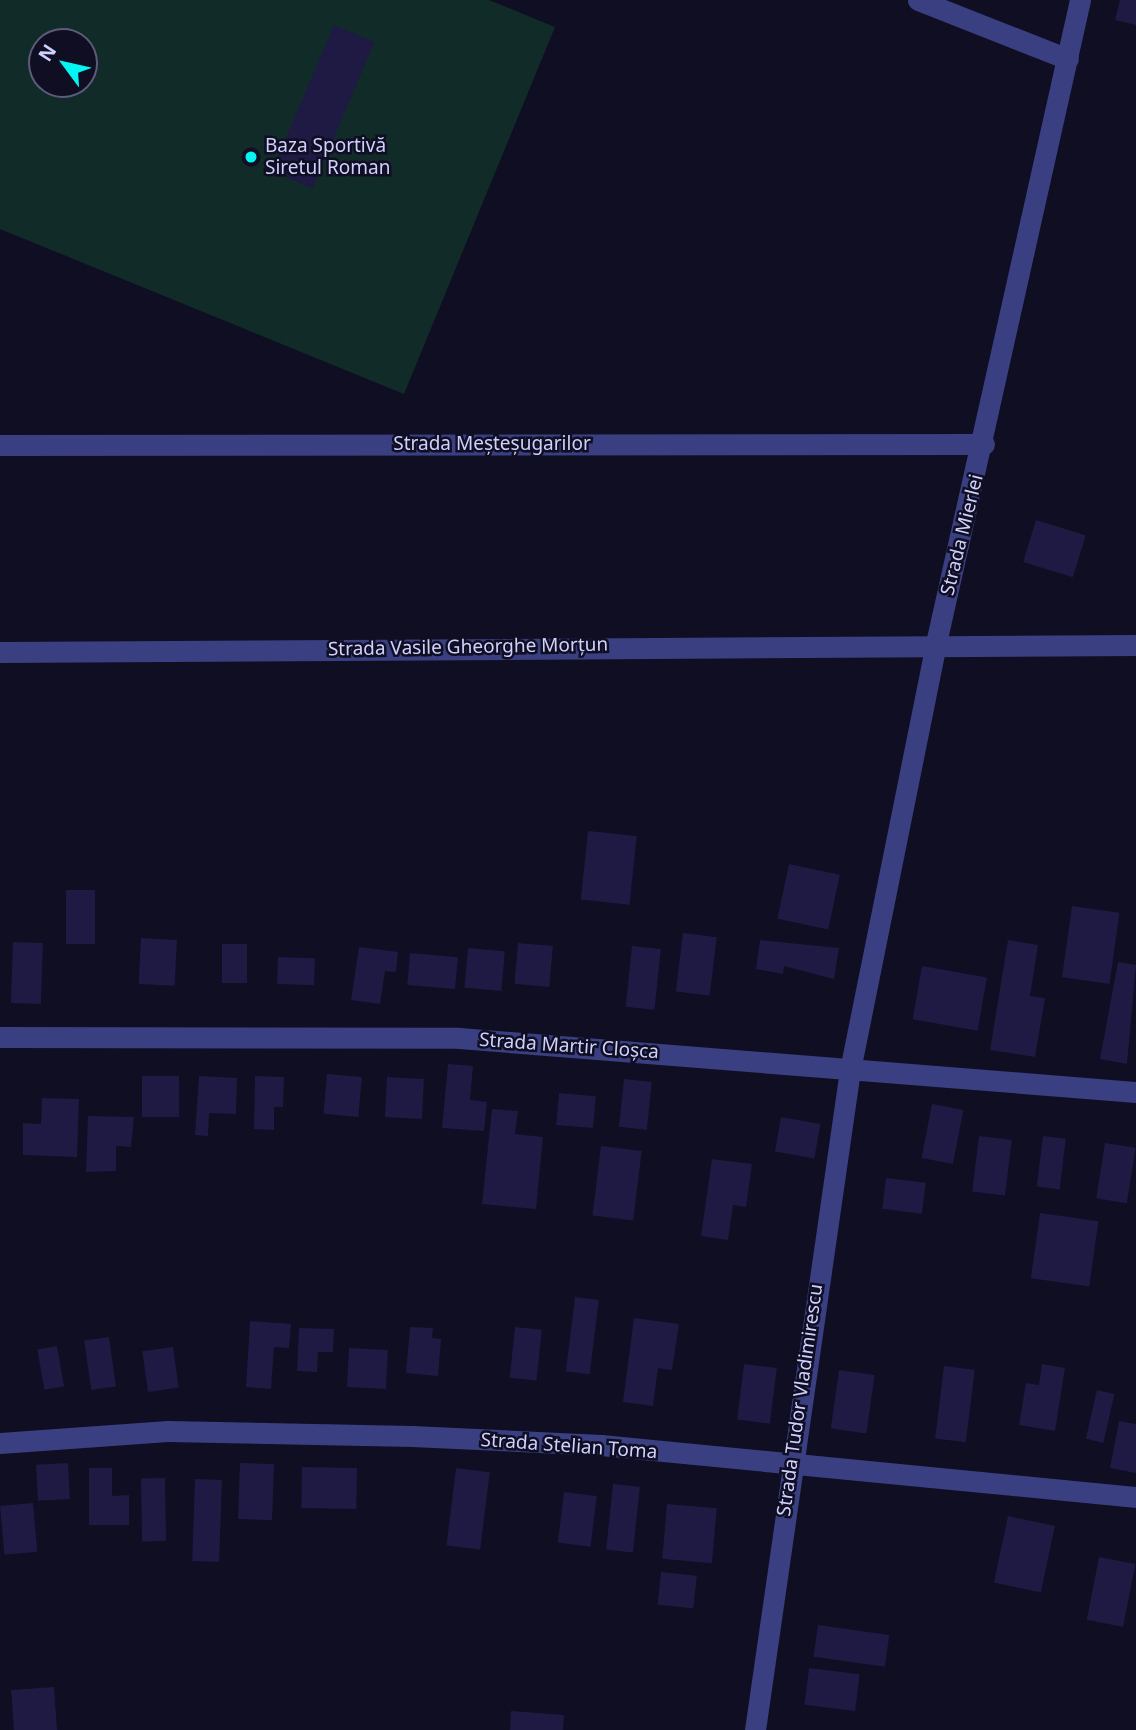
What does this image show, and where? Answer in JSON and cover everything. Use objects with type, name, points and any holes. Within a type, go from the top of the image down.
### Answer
[{"type":"street","points":[[918,0],[1068,59]]},
{"type":"street","name":"Strada Mierlei","points":[[850,1070],[936,643],[984,444],[1080,0]]},
{"type":"street","name":"Strada Meșteșugarilor","points":[[0,445],[984,444]]},
{"type":"street","points":[[936,643],[1136,645]]},
{"type":"street","name":"Strada Vasile Gheorghe Morțun","points":[[0,652],[936,643]]},
{"type":"street","name":"Strada Martir Cloșca","points":[[0,1038],[458,1038],[1136,1092]]},
{"type":"street","name":"Strada Tudor Vladimirescu","points":[[755,1730],[789,1467],[850,1070]]},
{"type":"street","name":"Strada Stelian Toma","points":[[0,1443],[168,1431],[412,1436],[601,1445],[789,1467],[1136,1497]]},
{"type":"green space","name":"Baza Sportivă Siretul Roman","points":[[0,0],[489,0],[555,27],[404,394],[0,229]]},
{"type":"building","points":[[1120,0],[1136,0],[1136,25],[1115,20]]},
{"type":"building","points":[[334,25],[375,42],[312,189],[272,171]]},
{"type":"building","points":[[1036,520],[1086,535],[1073,577],[1023,562]]},
{"type":"building","points":[[588,831],[637,836],[630,905],[581,900]]},
{"type":"building","points":[[789,864],[840,875],[828,930],[777,919]]},
{"type":"building","points":[[66,890],[95,890],[95,944],[66,944]]},
{"type":"building","points":[[1072,906],[1120,913],[1110,984],[1062,977]]},
{"type":"building","points":[[683,933],[717,937],[710,996],[676,992]]},
{"type":"building","points":[[141,938],[177,940],[175,986],[139,984]]},
{"type":"building","points":[[760,940],[839,948],[834,979],[784,966],[783,974],[756,969]]},
{"type":"building","points":[[1008,940],[1038,945],[1030,996],[1045,998],[1035,1057],[990,1050]]},
{"type":"building","points":[[13,942],[43,943],[41,1004],[11,1003]]},
{"type":"building","points":[[518,943],[553,946],[549,987],[514,984]]},
{"type":"building","points":[[222,944],[247,944],[247,983],[222,983]]},
{"type":"building","points":[[632,946],[661,949],[654,1010],[626,1007]]},
{"type":"building","points":[[359,947],[398,952],[396,972],[385,971],[380,1004],[351,1000]]},
{"type":"building","points":[[468,948],[505,951],[501,991],[465,988]]},
{"type":"building","points":[[410,953],[458,957],[455,989],[407,985]]},
{"type":"building","points":[[278,957],[315,958],[314,985],[277,984]]},
{"type":"building","points":[[1118,962],[1136,965],[1127,1064],[1100,1059]]},
{"type":"building","points":[[922,966],[987,977],[978,1031],[913,1019]]},
{"type":"building","points":[[448,1064],[473,1066],[470,1100],[487,1102],[484,1131],[442,1128]]},
{"type":"building","points":[[327,1074],[362,1077],[358,1117],[324,1114]]},
{"type":"building","points":[[142,1076],[179,1076],[179,1117],[142,1117]]},
{"type":"building","points":[[199,1076],[237,1078],[236,1114],[209,1113],[208,1136],[195,1135]]},
{"type":"building","points":[[255,1076],[284,1077],[283,1107],[274,1107],[274,1130],[254,1129]]},
{"type":"building","points":[[387,1077],[424,1079],[422,1119],[385,1117]]},
{"type":"building","points":[[624,1079],[652,1082],[647,1130],[619,1127]]},
{"type":"building","points":[[559,1093],[596,1096],[593,1128],[556,1125]]},
{"type":"building","points":[[42,1098],[79,1099],[77,1157],[23,1155],[23,1123],[41,1124]]},
{"type":"building","points":[[932,1104],[963,1110],[953,1164],[922,1158]]},
{"type":"building","points":[[492,1109],[518,1111],[515,1134],[543,1137],[536,1209],[482,1204]]},
{"type":"building","points":[[88,1116],[134,1117],[131,1147],[116,1146],[116,1171],[86,1172]]},
{"type":"building","points":[[781,1117],[820,1124],[814,1158],[775,1151]]},
{"type":"building","points":[[979,1136],[1012,1140],[1005,1196],[972,1192]]},
{"type":"building","points":[[1043,1136],[1066,1139],[1060,1189],[1037,1187]]},
{"type":"building","points":[[1105,1143],[1136,1148],[1127,1203],[1096,1198]]},
{"type":"building","points":[[601,1146],[642,1151],[633,1220],[592,1215]]},
{"type":"building","points":[[712,1159],[752,1164],[746,1207],[733,1205],[728,1240],[701,1236]]},
{"type":"building","points":[[886,1178],[926,1183],[922,1214],[882,1209]]},
{"type":"building","points":[[1040,1213],[1098,1221],[1089,1287],[1031,1278]]},
{"type":"building","points":[[575,1297],[599,1300],[590,1374],[566,1371]]},
{"type":"building","points":[[634,1318],[679,1324],[672,1370],[658,1368],[653,1406],[623,1402]]},
{"type":"building","points":[[250,1321],[291,1324],[289,1348],[274,1347],[271,1389],[246,1387]]},
{"type":"building","points":[[410,1327],[433,1328],[432,1338],[441,1339],[438,1376],[406,1373]]},
{"type":"building","points":[[515,1327],[542,1330],[537,1381],[510,1378]]},
{"type":"building","points":[[299,1328],[334,1329],[333,1352],[318,1352],[317,1372],[297,1371]]},
{"type":"building","points":[[109,1337],[116,1387],[91,1390],[84,1340]]},
{"type":"building","points":[[57,1346],[64,1386],[44,1390],[37,1349]]},
{"type":"building","points":[[173,1347],[179,1388],[148,1392],[142,1351]]},
{"type":"building","points":[[349,1348],[388,1350],[386,1389],[347,1387]]},
{"type":"building","points":[[744,1364],[777,1368],[770,1424],[737,1420]]},
{"type":"building","points":[[1042,1364],[1065,1368],[1055,1431],[1019,1425],[1026,1383],[1039,1385]]},
{"type":"building","points":[[944,1366],[975,1370],[966,1442],[935,1438]]},
{"type":"building","points":[[839,1370],[875,1375],[866,1433],[831,1428]]},
{"type":"building","points":[[1097,1390],[1115,1394],[1103,1443],[1086,1439]]},
{"type":"building","points":[[1119,1421],[1136,1424],[1136,1473],[1110,1468]]},
{"type":"building","points":[[68,1463],[70,1499],[38,1501],[36,1465]]},
{"type":"building","points":[[240,1463],[274,1464],[272,1520],[238,1519]]},
{"type":"building","points":[[302,1467],[357,1468],[356,1509],[301,1508]]},
{"type":"building","points":[[89,1468],[112,1468],[112,1496],[129,1495],[129,1525],[89,1525]]},
{"type":"building","points":[[456,1468],[490,1472],[480,1550],[446,1545]]},
{"type":"building","points":[[141,1478],[165,1478],[166,1541],[142,1541]]},
{"type":"building","points":[[195,1479],[222,1480],[219,1562],[192,1561]]},
{"type":"building","points":[[613,1484],[640,1487],[633,1552],[606,1550]]},
{"type":"building","points":[[564,1492],[597,1496],[591,1547],[558,1543]]},
{"type":"building","points":[[33,1503],[37,1552],[4,1555],[0,1506]]},
{"type":"building","points":[[667,1504],[717,1508],[712,1563],[662,1559]]},
{"type":"building","points":[[1008,1516],[1055,1526],[1041,1592],[994,1583]]},
{"type":"building","points":[[1099,1557],[1135,1564],[1123,1627],[1087,1620]]},
{"type":"building","points":[[661,1572],[697,1576],[693,1609],[658,1605]]},
{"type":"building","points":[[818,1625],[889,1635],[885,1667],[814,1657]]},
{"type":"building","points":[[809,1668],[860,1674],[855,1711],[804,1705]]},
{"type":"building","points":[[54,1687],[57,1730],[14,1730],[11,1690]]},
{"type":"building","points":[[511,1711],[564,1715],[563,1730],[510,1730]]},
{"type":"place","name":"Baza Sportivă Siretul Roman","points":[[251,157]]}]
